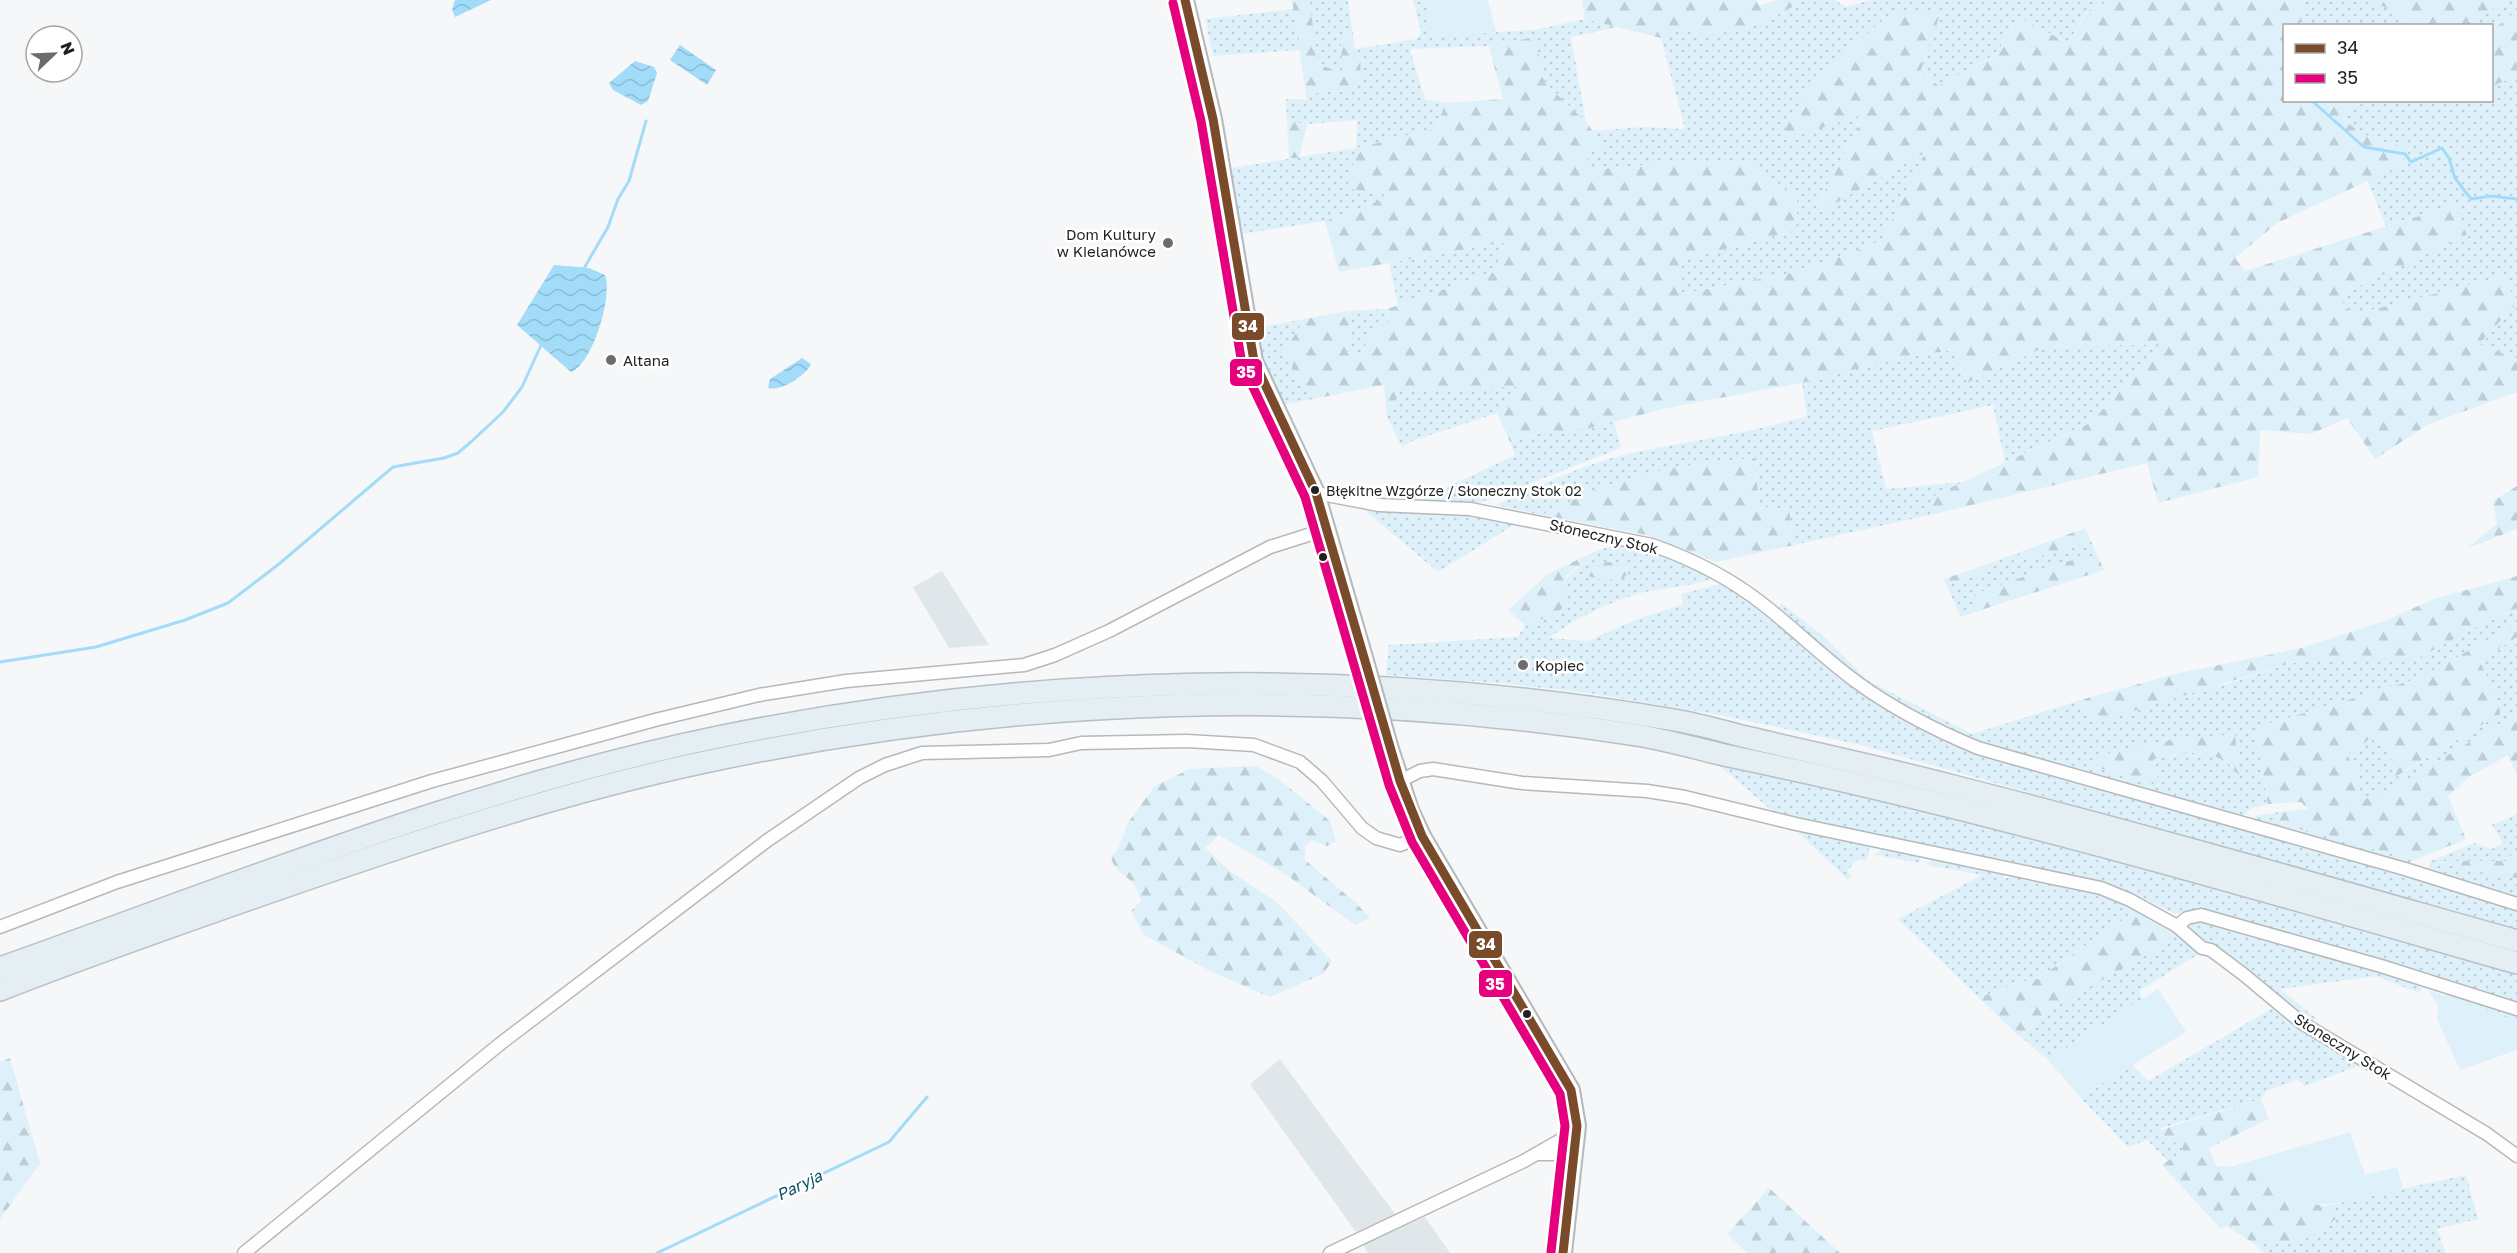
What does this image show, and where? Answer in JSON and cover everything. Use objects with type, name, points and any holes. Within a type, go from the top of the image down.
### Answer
[{"type":"highway","points":[[0,968],[263,872],[499,793],[579,770],[717,738],[891,708],[989,696],[1094,688],[1236,682],[1334,684],[1459,692],[1683,721],[2038,807],[2517,941]]},
{"type":"highway","points":[[0,990],[78,960],[408,844],[532,805],[704,762],[830,738],[938,722],[1065,711],[1262,704],[1333,706],[1508,718],[1682,743],[2040,829],[2517,963]]},
{"type":"street","points":[[1185,0],[1213,119],[1254,362],[1316,493],[1400,781],[1422,836],[1563,1073],[1575,1103],[1576,1137],[1563,1253]]},
{"type":"street","name":"Słoneczny Stok","points":[[1316,493],[1379,505],[1437,506],[1508,515],[1626,539],[1678,554],[1732,582],[1762,603],[1860,684],[1946,735],[1978,748],[2405,869],[2517,904]]},
{"type":"street","points":[[0,927],[117,882],[432,781],[655,720],[759,695],[846,681],[1024,665],[1055,655],[1109,631],[1270,547],[1327,529]]},
{"type":"street","points":[[244,1253],[500,1044],[768,840],[860,778],[905,757],[922,753],[1049,750],[1081,743],[1187,741],[1254,745],[1300,762],[1322,781],[1362,828],[1376,838],[1400,845],[1422,836]]},
{"type":"street","name":"Słoneczny Stok","points":[[1400,781],[1420,771],[1433,770],[1522,783],[1647,791],[1685,797],[1862,838],[2073,880],[2130,900],[2177,926],[2202,948],[2211,950],[2243,974],[2302,1023],[2487,1134],[2517,1156]]},
{"type":"street","points":[[2177,926],[2187,918],[2201,915],[2381,966],[2517,1009]]},
{"type":"street","points":[[1330,1253],[1537,1154],[1566,1137],[1576,1137]]},
{"type":"street","points":[[1537,1154],[1574,1154]]},
{"type":"shaded area","points":[[942,571],[989,645],[949,648],[913,587]]},
{"type":"shaded area","points":[[1280,1059],[1396,1215],[1356,1232],[1250,1084]]},
{"type":"shaded area","points":[[1425,1217],[1450,1253],[1368,1253],[1363,1245]]},
{"type":"green space","points":[[1292,0],[1309,0],[1319,65],[1342,72],[1341,40],[1353,35],[1355,49],[1360,55],[1361,83],[1341,91],[1306,94]]},
{"type":"green space","points":[[1309,0],[1348,0],[1353,35],[1341,40],[1343,73],[1318,64]]},
{"type":"green space","points":[[1413,0],[1426,0],[1432,36],[1534,30],[1585,19],[1618,27],[1571,37],[1586,122],[1545,83],[1534,37],[1489,46],[1410,49],[1425,99],[1445,103],[1437,128],[1357,148],[1393,196],[1325,221],[1241,234],[1231,168],[1356,148],[1357,120],[1307,124],[1287,121],[1286,99],[1306,100],[1306,94],[1341,91],[1355,49],[1416,39],[1421,33]]},
{"type":"green space","points":[[1426,0],[1488,0],[1496,32],[1432,36]]},
{"type":"green space","points":[[1582,0],[1756,0],[1759,6],[1778,0],[1800,0],[1771,18],[1744,27],[1710,34],[1680,31],[1661,38],[1585,19]]},
{"type":"green space","points":[[1800,0],[1835,0],[1845,7],[1871,0],[2113,0],[2088,10],[2068,43],[2018,17],[1996,54],[1939,86],[1920,72],[1893,11],[1810,86],[1778,142],[1865,113],[1812,216],[1927,151],[1881,241],[1796,272],[1681,294],[1682,260],[1796,230],[1797,197],[1747,162],[1697,161],[1586,170],[1589,152],[1604,146],[1593,131],[1642,127],[1685,129],[1661,38],[1680,31],[1710,34],[1744,27],[1771,18]]},
{"type":"green space","points":[[2113,0],[2305,0],[2300,24],[2283,24],[2283,102],[2369,102],[2348,108],[2343,119],[2374,139],[2410,147],[2400,166],[2277,223],[2235,258],[2245,271],[2454,205],[2467,235],[2338,296],[2352,315],[2508,275],[2514,306],[2479,344],[2517,359],[2517,392],[2429,424],[2375,459],[2347,418],[2311,434],[2260,430],[2258,477],[2158,503],[2147,463],[1930,515],[1935,495],[2090,423],[2165,344],[2045,347],[1967,383],[1953,350],[1888,360],[1816,380],[1667,408],[1586,429],[1530,435],[1510,442],[1497,413],[1526,386],[1400,391],[1387,417],[1384,385],[1313,399],[1283,353],[1305,319],[1348,311],[1352,334],[1347,352],[1361,355],[1371,333],[1389,323],[1387,309],[1494,272],[1506,242],[1339,272],[1325,221],[1392,196],[1347,188],[1357,148],[1437,128],[1445,103],[1503,99],[1489,46],[1535,37],[1545,83],[1586,122],[1604,146],[1589,152],[1586,170],[1697,161],[1747,162],[1797,197],[1796,230],[1682,260],[1682,294],[1796,272],[1881,241],[1926,152],[1811,217],[1865,114],[1777,142],[1810,86],[1893,11],[1941,12],[1920,72],[1939,86],[1996,54],[2018,17],[2068,43],[2089,10]]},
{"type":"green space","points":[[2305,0],[2373,0],[2411,24],[2300,24]]},
{"type":"green space","points":[[2373,0],[2506,0],[2473,24],[2411,24]]},
{"type":"green space","points":[[2506,0],[2517,0],[2517,11],[2493,29],[2493,24],[2471,24]]},
{"type":"green space","points":[[1294,9],[1301,50],[1213,56],[1205,19]]},
{"type":"green space","points":[[2517,11],[2517,76],[2493,86],[2493,29]]},
{"type":"green space","points":[[2517,76],[2517,359],[2478,344],[2514,306],[2507,275],[2352,315],[2338,296],[2466,235],[2454,205],[2386,226],[2367,180],[2400,166],[2409,147],[2390,144],[2359,131],[2343,119],[2348,108],[2369,102],[2493,102],[2493,86]]},
{"type":"green space","points":[[1287,121],[1307,124],[1299,158],[1289,158]]},
{"type":"green space","points":[[1507,242],[1494,272],[1398,305],[1389,263]]},
{"type":"green space","points":[[1387,309],[1389,323],[1371,333],[1361,355],[1347,352],[1352,334],[1348,311]]},
{"type":"green space","points":[[1305,319],[1283,353],[1313,399],[1283,405],[1261,358],[1257,328]]},
{"type":"green space","points":[[2166,344],[2090,423],[2005,462],[1993,405],[1872,431],[1886,489],[1963,482],[1935,495],[1930,515],[1794,545],[1789,509],[1759,507],[1755,458],[1669,468],[1595,490],[1542,515],[1496,505],[1559,477],[1608,459],[1762,428],[1807,416],[1802,383],[1888,360],[1953,350],[1967,383],[2045,347]]},
{"type":"green space","points":[[1527,386],[1497,413],[1412,441],[1402,447],[1387,417],[1400,391]]},
{"type":"green space","points":[[1614,421],[1621,448],[1477,504],[1421,500],[1515,455],[1510,442],[1535,434]]},
{"type":"green space","points":[[1755,458],[1759,507],[1789,509],[1794,545],[1717,562],[1647,535],[1542,515],[1595,490],[1669,468]]},
{"type":"green space","points":[[2517,486],[2517,529],[2466,549],[2497,524],[2493,501]]},
{"type":"green space","points":[[1361,507],[1466,513],[1520,521],[1438,572]]},
{"type":"green space","points":[[2085,528],[2090,539],[2063,550],[2013,562],[2023,551]]},
{"type":"green space","points":[[2090,539],[2099,559],[2068,561],[1975,594],[1975,612],[1961,617],[1946,585],[1988,571],[1990,563],[2023,551],[2014,562],[2063,550]]},
{"type":"green space","points":[[1629,542],[1715,578],[1641,593],[1617,601],[1581,618],[1549,638],[1588,641],[1635,620],[1684,604],[1681,594],[1724,583],[1934,733],[2517,908],[2517,931],[1861,745],[1720,715],[1588,693],[1499,683],[1386,675],[1389,645],[1518,637],[1525,625],[1551,616],[1564,582],[1574,570],[1592,561],[1598,550]]},
{"type":"green space","points":[[1598,550],[1592,561],[1576,567],[1566,576],[1566,606],[1551,616],[1525,625],[1508,610],[1548,574]]},
{"type":"green space","points":[[2099,559],[2104,570],[1975,612],[1975,594],[2068,561]]},
{"type":"green space","points":[[1606,562],[1623,563],[1630,569],[1624,578],[1601,580],[1585,575]]},
{"type":"green space","points":[[1990,563],[1988,571],[1946,585],[1944,579]]},
{"type":"green space","points":[[2517,576],[2517,608],[2475,627],[2410,663],[2381,657],[2291,663],[2100,721],[2081,714],[2084,699],[2175,674],[2301,648],[2387,620],[2434,599]]},
{"type":"green space","points":[[1781,603],[1822,635],[1867,680],[1972,734],[2084,699],[2081,714],[2224,685],[2291,663],[2381,657],[2410,662],[2475,627],[2517,608],[2517,623],[2420,678],[2255,728],[2268,804],[2252,808],[2242,817],[2123,784],[2079,768],[2073,770],[1992,746],[1939,726],[1914,714],[1866,684],[1832,658],[1778,610]],"holes":[[[2235,734],[2238,775],[2231,765],[2222,759],[2200,753],[2176,754],[2154,759],[2159,786],[2086,764],[2139,747]]]},
{"type":"green space","points":[[2517,623],[2517,637],[2480,661],[2499,705],[2500,714],[2395,777],[2389,753],[2371,738],[2347,755],[2360,776],[2360,792],[2346,805],[2384,793],[2517,714],[2517,776],[2508,755],[2468,778],[2448,796],[2466,839],[2415,860],[2284,825],[2276,816],[2279,812],[2308,809],[2301,802],[2268,804],[2255,728],[2420,678]]},
{"type":"green space","points":[[2517,637],[2517,714],[2384,793],[2344,806],[2360,792],[2360,776],[2347,755],[2371,738],[2389,753],[2396,777],[2500,714],[2499,705],[2480,661]]},
{"type":"green space","points":[[2235,734],[2239,776],[2222,760],[2201,753],[2177,754],[2154,759],[2159,786],[2086,764],[2115,751],[2179,740]]},
{"type":"green space","points":[[1714,761],[1976,822],[2517,975],[2517,1005],[2196,909],[2176,914],[2123,889],[2081,876],[1777,815]]},
{"type":"green space","points":[[1256,766],[1280,780],[1330,821],[1336,841],[1327,846],[1312,840],[1305,846],[1305,860],[1356,903],[1370,918],[1355,925],[1284,873],[1219,835],[1205,848],[1231,872],[1277,902],[1332,961],[1323,974],[1270,997],[1212,972],[1144,935],[1131,911],[1141,901],[1135,885],[1118,870],[1111,858],[1119,847],[1127,824],[1154,787],[1189,769]]},
{"type":"green space","points":[[2279,812],[2276,817],[2284,825],[2415,860],[2405,864],[2253,820],[2256,816]]},
{"type":"green space","points":[[2517,814],[2517,847],[2507,861],[2435,862],[2517,878],[2517,898],[2428,868],[2431,861],[2474,843],[2492,849],[2503,843],[2492,825]]},
{"type":"green space","points":[[1797,831],[1869,845],[1869,854],[1866,860],[1857,860],[1847,871],[1851,876],[1848,880]]},
{"type":"green space","points":[[1884,847],[1920,856],[1920,863],[1875,855]]},
{"type":"green space","points":[[2517,847],[2517,878],[2431,861],[2507,861]]},
{"type":"green space","points":[[1933,857],[2004,871],[2004,879],[2012,873],[2051,881],[2052,886],[2058,882],[2106,896],[2139,909],[2036,979],[2016,983],[1979,998],[1898,919],[1982,875],[1928,865]]},
{"type":"green space","points":[[2139,909],[2177,934],[2173,940],[2047,1011],[2020,1037],[1979,998],[2017,983],[2037,979]]},
{"type":"green space","points":[[2195,921],[2204,921],[2375,970],[2422,988],[2419,993],[2376,976],[2280,989],[2318,1020],[2311,1021],[2192,931],[2190,926]]},
{"type":"green space","points":[[2177,934],[2197,948],[2197,955],[2139,991],[2142,999],[2048,1060],[2021,1037],[2047,1011],[2172,940]]},
{"type":"green space","points":[[2158,989],[2186,1032],[2080,1097],[2048,1060]]},
{"type":"green space","points":[[2428,990],[2517,1021],[2517,1050],[2460,1070],[2437,1019],[2438,1006]]},
{"type":"green space","points":[[2452,992],[2517,1013],[2517,1021],[2444,996]]},
{"type":"green space","points":[[2273,1008],[2295,1025],[2363,1064],[2305,1086],[2297,1080],[2267,1091],[2261,1099],[2161,1128],[2163,1142],[2182,1142],[2184,1151],[2168,1161],[2147,1140],[2128,1147],[2080,1097],[2132,1065],[2148,1081]]},
{"type":"green space","points":[[10,1058],[40,1164],[0,1219],[0,1062]]},
{"type":"green space","points":[[2261,1099],[2269,1119],[2209,1148],[2216,1166],[2254,1167],[2272,1187],[2281,1193],[2308,1203],[2334,1208],[2337,1218],[2312,1235],[2291,1244],[2265,1240],[2252,1242],[2226,1226],[2221,1229],[2162,1165],[2183,1151],[2182,1143],[2163,1142],[2154,1132]]},
{"type":"green space","points":[[2350,1132],[2365,1175],[2397,1167],[2403,1189],[2353,1201],[2319,1204],[2302,1202],[2287,1198],[2272,1189],[2254,1167],[2233,1166]]},
{"type":"green space","points":[[2466,1175],[2478,1219],[2437,1229],[2446,1253],[2264,1253],[2252,1242],[2264,1238],[2287,1245],[2334,1208],[2325,1206]]},
{"type":"green space","points":[[1769,1188],[1840,1253],[1747,1253],[1727,1234]]},
{"type":"water","points":[[455,0],[491,0],[455,17],[452,9]]},
{"type":"water","points":[[680,45],[716,70],[707,85],[670,60]]},
{"type":"water","points":[[635,61],[654,67],[657,73],[648,101],[641,105],[613,90],[609,83]]},
{"type":"water","points":[[554,265],[589,268],[605,275],[607,285],[604,312],[594,343],[587,356],[571,372],[517,325]]},
{"type":"water","points":[[802,358],[811,364],[804,373],[786,385],[773,389],[768,388],[770,379]]},
{"type":"waterway","points":[[2313,102],[2364,147],[2405,154],[2411,162],[2442,148],[2449,158],[2455,178],[2471,199],[2491,196],[2517,199]]},
{"type":"waterway","points":[[583,270],[608,227],[618,199],[629,181],[646,121]]},
{"type":"waterway","points":[[0,662],[96,647],[185,620],[228,603],[279,564],[393,467],[444,458],[458,453],[503,412],[522,387],[542,343]]},
{"type":"waterway","name":"Paryja","points":[[657,1253],[889,1142],[927,1097]]},
{"type":"transit line","name":"34","points":[[1185,0],[1213,119],[1254,361],[1316,493],[1400,781],[1422,836],[1571,1090],[1577,1126],[1563,1253]]},
{"type":"transit line","name":"35","points":[[1173,3],[1201,121],[1242,364],[1305,497],[1389,785],[1412,842],[1560,1094],[1565,1126],[1551,1252]]},
{"type":"place","name":"Dom Kultury w Kielanówce","points":[[1168,243]]},
{"type":"place","name":"Altana","points":[[611,360]]},
{"type":"place","name":"Błękitne Wzgórze / Słoneczny Stok 02","points":[[1315,490]]},
{"type":"place","name":"Kopiec","points":[[1523,665]]}]
